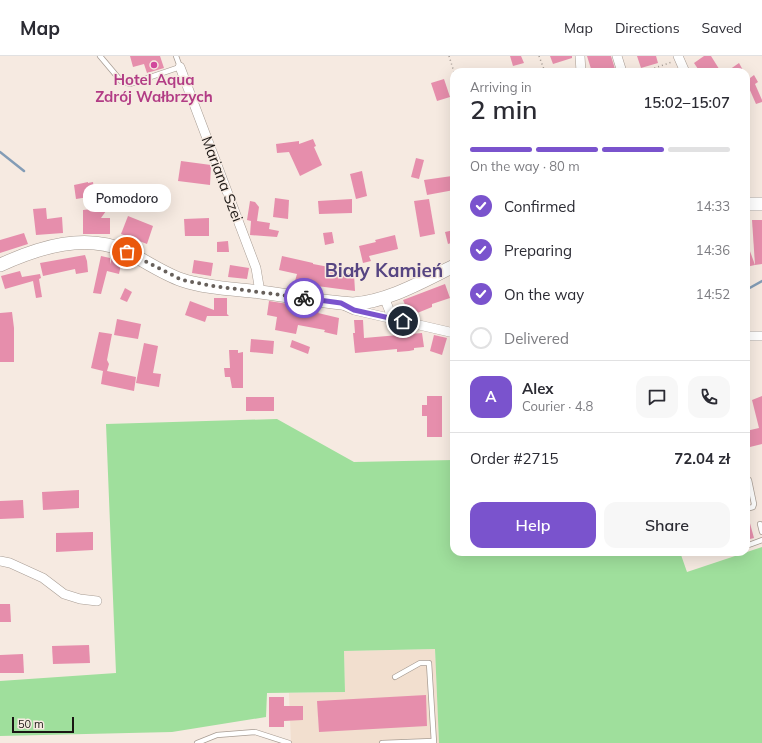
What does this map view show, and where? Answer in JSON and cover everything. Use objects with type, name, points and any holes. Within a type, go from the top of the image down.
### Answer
[{"type":"street","points":[[580,56],[581,68]]},
{"type":"street","points":[[617,56],[621,68]]},
{"type":"street","points":[[679,58],[683,68]]},
{"type":"street","name":"Mariana Szei","points":[[180,68],[256,268],[260,292]]},
{"type":"street","points":[[750,204],[762,204]]},
{"type":"street","points":[[0,265],[40,249],[66,244],[92,242],[110,245],[127,252],[182,280],[213,286],[353,304],[369,302],[396,294],[450,268]]},
{"type":"street","points":[[380,317],[377,305],[384,298]]},
{"type":"street","points":[[384,298],[395,319]]},
{"type":"street","points":[[341,303],[354,310],[380,317],[450,332]]},
{"type":"street","points":[[750,336],[762,336]]},
{"type":"street","points":[[0,561],[10,563],[42,578],[64,594],[80,599],[97,601]]},
{"type":"lane","points":[[100,56],[121,81],[130,84],[180,68],[176,56]]},
{"type":"lane","points":[[750,485],[754,504],[753,507],[750,508]]},
{"type":"lane","points":[[760,524],[762,532]]},
{"type":"lane","points":[[750,544],[762,540]]},
{"type":"lane","points":[[382,743],[433,742],[428,663],[420,663],[395,677]]},
{"type":"lane","points":[[197,743],[217,735],[255,732],[288,743]]},
{"type":"path","points":[[449,56],[453,68]]},
{"type":"path","points":[[539,56],[544,68]]},
{"type":"path","points":[[653,68],[679,58]]},
{"type":"shaded area","points":[[435,649],[439,743],[291,743],[289,693],[345,692],[344,651]]},
{"type":"green space","points":[[277,419],[354,462],[450,460],[450,556],[681,556],[687,572],[735,556],[750,556],[750,551],[762,547],[762,743],[439,743],[435,649],[344,651],[345,692],[267,693],[266,717],[172,732],[0,736],[0,681],[116,673],[106,424]]},
{"type":"building","name":"Hotel Aqua Zdrój Wałbrzych","points":[[130,56],[160,56],[164,68],[147,73],[144,64],[133,67]]},
{"type":"building","points":[[510,56],[521,56],[524,63],[513,66]]},
{"type":"building","points":[[550,56],[572,56],[572,58],[553,64]]},
{"type":"building","points":[[587,56],[611,56],[615,68],[591,68]]},
{"type":"building","points":[[637,56],[656,56],[658,63],[641,68]]},
{"type":"building","points":[[704,56],[711,56],[718,68],[697,68],[694,63]]},
{"type":"building","points":[[739,63],[742,68],[732,68]]},
{"type":"building","points":[[754,75],[758,82],[755,84],[762,102],[756,104],[750,90],[750,78]]},
{"type":"building","points":[[444,79],[450,97],[437,101],[431,83]]},
{"type":"building","points":[[313,139],[316,146],[314,147],[322,165],[300,176],[289,152],[277,153],[276,144],[299,141],[299,144]]},
{"type":"building","points":[[416,158],[424,160],[419,179],[411,177]]},
{"type":"building","points":[[181,161],[211,165],[210,185],[178,181]]},
{"type":"building","points":[[362,171],[367,196],[356,199],[350,174]]},
{"type":"building","points":[[450,176],[450,191],[427,195],[424,180]]},
{"type":"building","points":[[93,182],[95,196],[76,199],[74,185]]},
{"type":"building","points":[[275,198],[289,200],[288,219],[273,217]]},
{"type":"building","points":[[352,199],[352,213],[319,214],[318,201]]},
{"type":"building","points":[[429,199],[435,234],[420,237],[414,201]]},
{"type":"building","points":[[250,201],[255,202],[259,207],[257,221],[270,223],[269,229],[279,231],[277,237],[250,235],[251,221],[247,220]]},
{"type":"building","points":[[46,208],[47,219],[62,217],[63,233],[36,235],[33,209]]},
{"type":"building","points":[[101,208],[106,211],[101,218],[110,218],[110,234],[83,234],[83,210]]},
{"type":"building","points":[[128,216],[153,226],[147,244],[121,234]]},
{"type":"building","points":[[209,218],[209,236],[185,236],[184,219]]},
{"type":"building","points":[[752,220],[762,220],[762,264],[755,265]]},
{"type":"building","points":[[450,231],[450,243],[448,244],[445,232]]},
{"type":"building","points":[[332,232],[334,243],[325,245],[323,233]]},
{"type":"building","points":[[24,233],[28,244],[0,253],[0,240]]},
{"type":"building","points":[[395,235],[398,249],[369,256],[371,261],[363,263],[359,246]]},
{"type":"building","points":[[228,241],[229,252],[217,252],[217,242]]},
{"type":"building","points":[[750,251],[755,265],[750,266]]},
{"type":"building","points":[[85,255],[88,272],[76,274],[75,269],[43,276],[40,263]]},
{"type":"building","points":[[101,256],[110,258],[110,264],[112,258],[122,260],[119,274],[107,271],[101,294],[93,293]]},
{"type":"building","points":[[282,256],[329,267],[338,272],[354,274],[355,291],[317,286],[295,281],[297,274],[279,270]]},
{"type":"building","points":[[194,260],[213,263],[211,276],[192,273]]},
{"type":"building","points":[[230,265],[249,268],[247,279],[228,277]]},
{"type":"building","points":[[20,271],[22,277],[40,274],[41,278],[39,279],[42,297],[36,298],[33,281],[5,289],[1,276]]},
{"type":"building","points":[[445,284],[450,298],[432,304],[432,307],[410,316],[403,300]]},
{"type":"building","points":[[125,288],[132,292],[127,302],[120,299]]},
{"type":"building","points":[[214,298],[227,298],[227,314],[229,316],[207,316],[205,322],[185,315],[190,301],[214,310]]},
{"type":"building","points":[[269,301],[301,306],[319,312],[318,313],[339,318],[337,335],[324,332],[325,330],[298,325],[296,334],[275,330],[277,317],[267,315]]},
{"type":"building","points":[[12,312],[14,328],[14,362],[0,362],[0,313]]},
{"type":"building","points":[[117,319],[141,324],[138,339],[114,335]]},
{"type":"building","points":[[354,320],[363,320],[364,338],[422,333],[424,347],[414,348],[414,350],[409,351],[397,352],[397,349],[355,353],[353,333],[355,333]]},
{"type":"building","points":[[99,332],[112,334],[107,360],[109,364],[107,371],[136,377],[134,391],[101,384],[103,371],[91,368]]},
{"type":"building","points":[[434,335],[447,338],[442,355],[430,351]]},
{"type":"building","points":[[251,339],[274,341],[273,354],[250,352]]},
{"type":"building","points":[[292,340],[310,347],[308,354],[290,347]]},
{"type":"building","points":[[144,343],[158,346],[153,373],[161,374],[159,387],[136,383]]},
{"type":"building","points":[[229,350],[238,350],[238,353],[243,352],[243,388],[232,388],[230,377],[225,377],[224,368],[230,368]]},
{"type":"building","points":[[427,396],[442,396],[442,437],[427,437],[427,416],[422,416],[422,405],[427,405]]},
{"type":"building","points":[[762,396],[762,444],[750,447],[750,430],[759,428],[752,400]]},
{"type":"building","points":[[246,397],[274,397],[274,411],[246,411]]},
{"type":"building","points":[[79,490],[79,508],[43,510],[42,492]]},
{"type":"building","points":[[23,500],[24,518],[0,519],[0,501]]},
{"type":"building","points":[[750,523],[754,538],[750,539]]},
{"type":"building","points":[[93,532],[93,550],[56,552],[56,533]]},
{"type":"building","points":[[0,604],[10,604],[11,622],[0,622]]},
{"type":"building","points":[[89,645],[90,663],[53,664],[52,646]]},
{"type":"building","points":[[23,654],[24,673],[0,673],[0,655]]},
{"type":"building","points":[[426,695],[427,726],[319,732],[317,701]]},
{"type":"building","points":[[269,697],[284,697],[284,706],[303,706],[303,720],[284,721],[284,727],[269,727]]},
{"type":"waterway","points":[[0,152],[24,171]]},
{"type":"waterway","points":[[750,288],[762,281]]},
{"type":"way so far","points":[[127,252],[182,280],[213,286],[304,298]]},
{"type":"place","name":"Hotel Aqua Zdrój Wałbrzych","points":[[154,65]]},
{"type":"place","name":"Pomodoro","points":[[127,252]]},
{"type":"district","name":"Biały Kamień","points":[[384,270]]},
{"type":"route","points":[[304,298],[341,303],[354,310],[403,321]]}]
